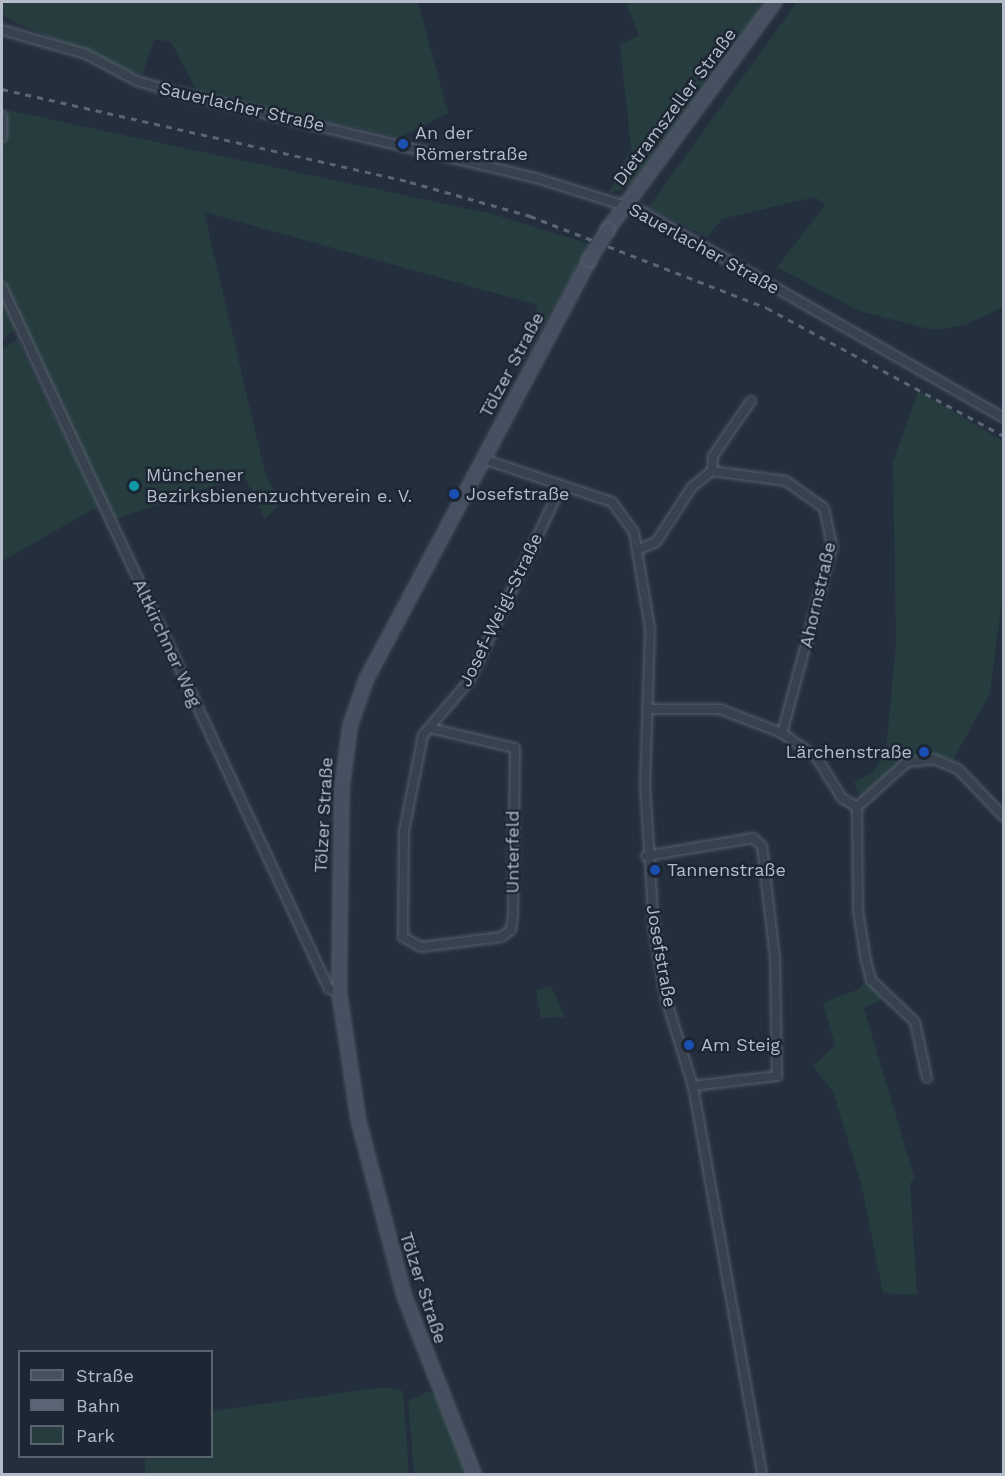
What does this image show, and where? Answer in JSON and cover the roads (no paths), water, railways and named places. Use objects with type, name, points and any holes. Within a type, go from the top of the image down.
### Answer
[{"type":"main road","name":"Dietramszeller Straße","points":[[624,205],[776,2]]},
{"type":"main road","name":"Tölzer Straße","points":[[474,1474],[419,1338],[389,1243],[358,1118],[339,991],[342,787],[350,726],[366,680],[589,260],[624,205]]},
{"type":"street","name":"Sauerlacher Straße","points":[[2,30],[86,54],[160,87],[536,178],[624,205],[1004,418]]},
{"type":"street","points":[[2,137],[3,121]]},
{"type":"street","name":"Altkirchner Weg","points":[[2,286],[329,989],[339,991]]},
{"type":"street","points":[[639,549],[656,542],[692,487],[712,471],[713,456],[751,401]]},
{"type":"street","name":"Josefstraße","points":[[483,459],[621,508],[639,549],[650,629],[646,855],[666,999],[693,1086],[762,1474]]},
{"type":"street","name":"Ahornstraße","points":[[712,471],[796,484],[817,499],[831,524],[832,547],[782,733]]},
{"type":"street","name":"Josef-Weigl-Straße","points":[[403,937],[404,831],[418,747],[429,728],[469,681],[561,486]]},
{"type":"street","points":[[647,709],[720,710],[782,733],[817,758],[842,798],[858,807]]},
{"type":"street","name":"Unterfeld","points":[[403,937],[421,947],[475,942],[507,934],[513,915],[515,748],[429,728]]},
{"type":"street","points":[[927,1078],[915,1022],[872,980],[867,964],[858,910],[858,807],[907,762],[934,759],[958,769],[1004,817]]},
{"type":"street","points":[[646,855],[753,838],[762,846],[775,959],[777,1076],[693,1086]]},
{"type":"railway","points":[[2,89],[410,182],[530,216],[767,308],[1004,436]]},
{"type":"place","name":"An der Römerstraße","points":[[403,144]]},
{"type":"place","name":"Münchener Bezirksbienenzuchtverein e. V.","points":[[134,486]]},
{"type":"place","name":"Josefstraße","points":[[454,494]]},
{"type":"place","name":"Lärchenstraße","points":[[924,752]]},
{"type":"place","name":"Tannenstraße","points":[[655,870]]},
{"type":"place","name":"Am Steig","points":[[689,1045]]}]
